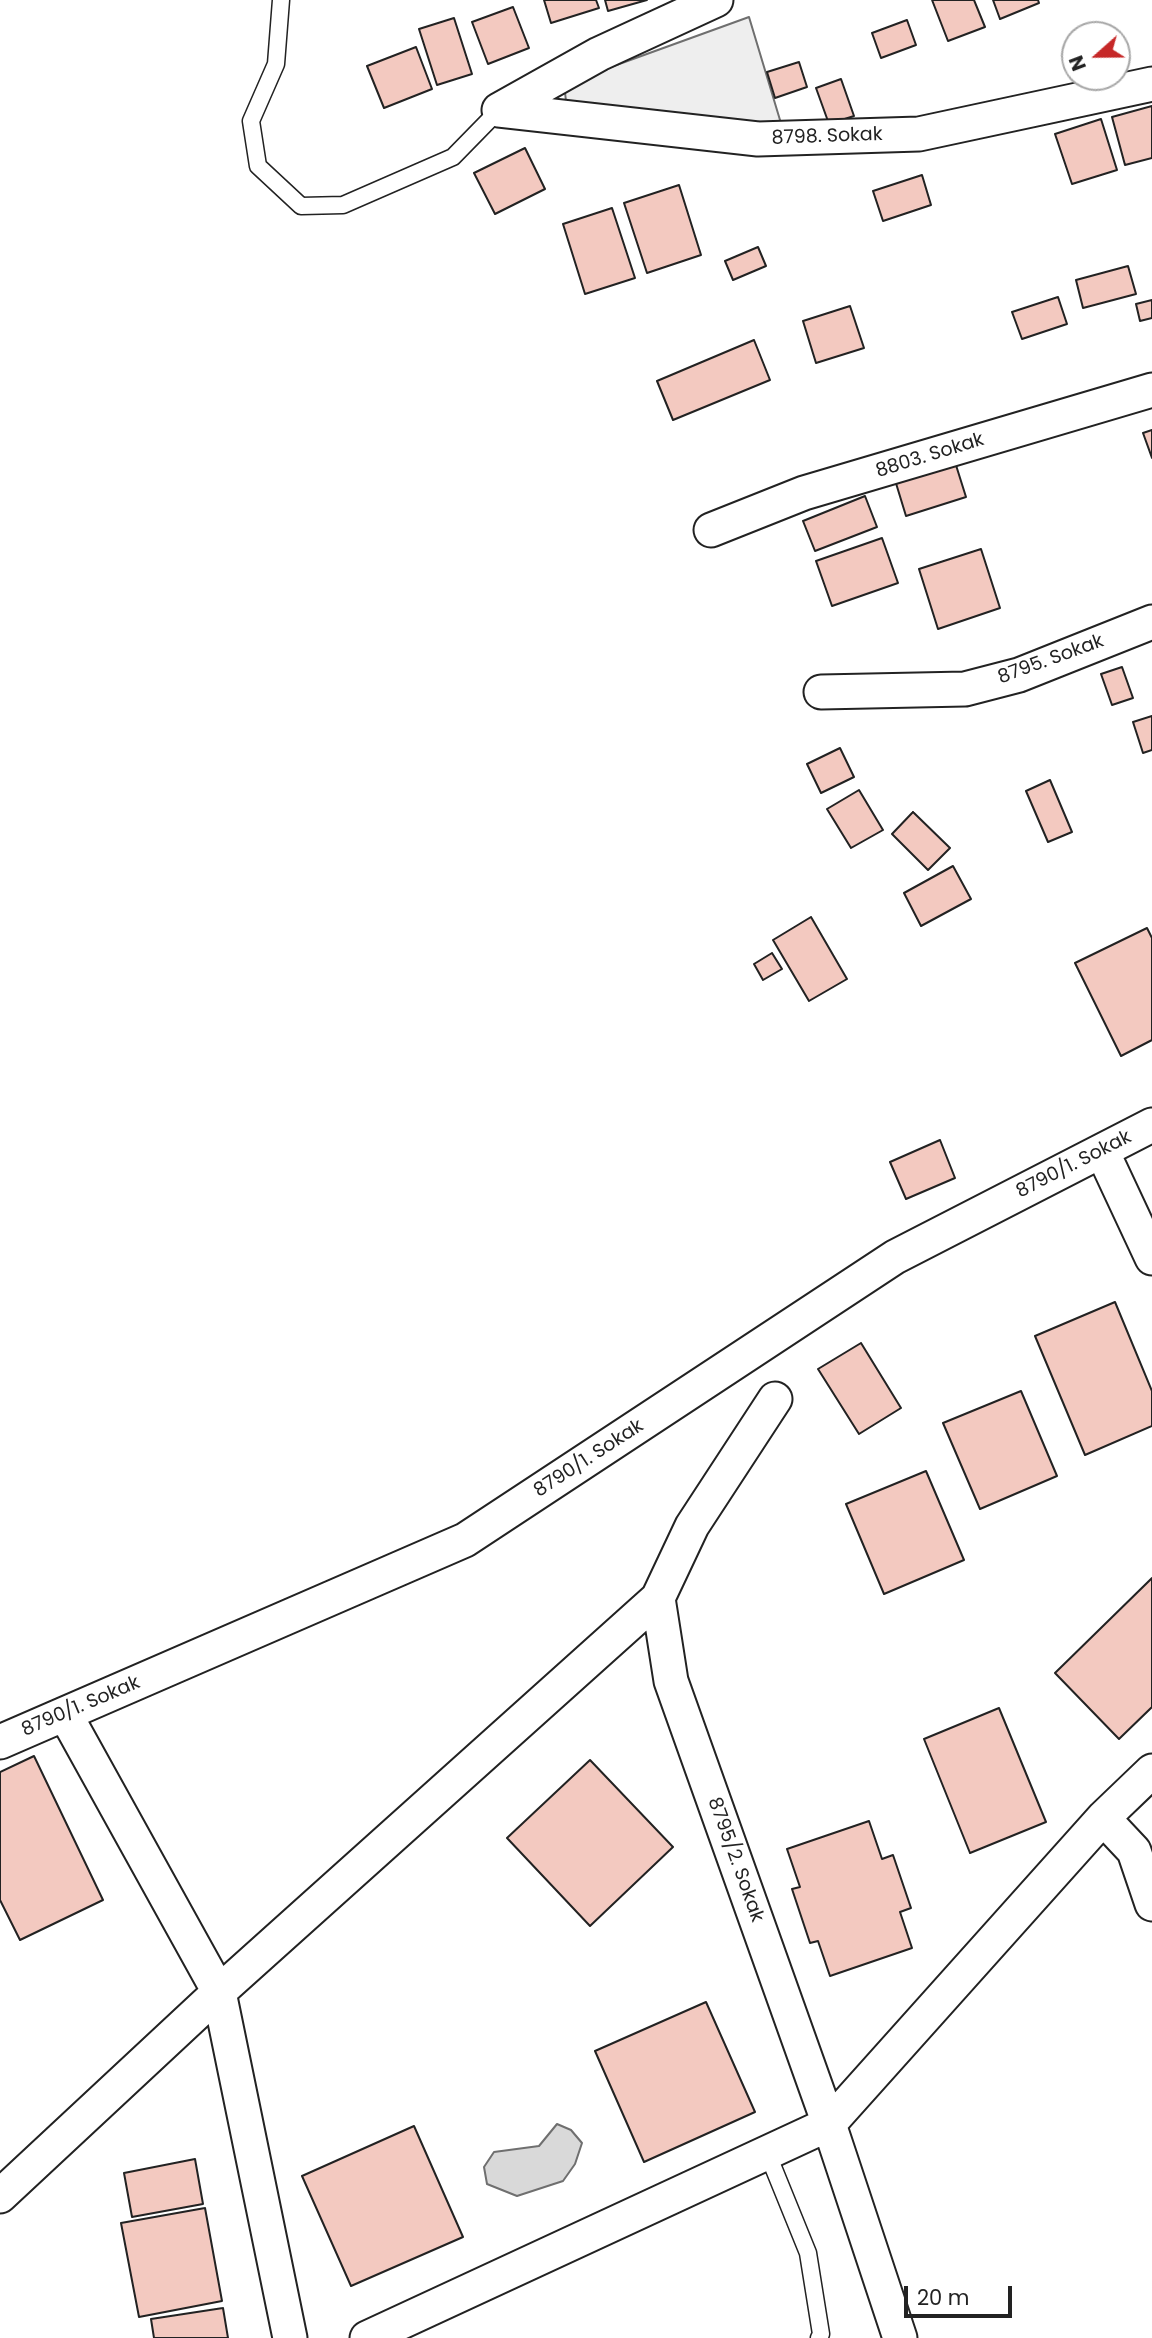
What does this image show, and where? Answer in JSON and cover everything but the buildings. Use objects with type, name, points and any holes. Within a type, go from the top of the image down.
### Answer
[{"type":"street","points":[[499,110],[599,54],[716,0]]},
{"type":"street","name":"8798. Sokak","points":[[499,110],[758,139],[919,134],[1152,84]]},
{"type":"street","name":"8803. Sokak","points":[[711,530],[804,493],[1152,390]]},
{"type":"street","name":"8795. Sokak","points":[[821,692],[965,689],[1019,675],[1152,622]]},
{"type":"street","name":"8790/1. Sokak","points":[[0,1742],[465,1540],[895,1257],[1152,1125]]},
{"type":"street","points":[[1102,1151],[1152,1258]]},
{"type":"street","points":[[0,2196],[219,1992],[658,1598],[692,1526],[783,1405],[756,1349]]},
{"type":"street","name":"8795/2. Sokak","points":[[658,1598],[671,1681],[829,2124],[900,2338]]},
{"type":"street","points":[[65,1714],[219,1992],[290,2338]]},
{"type":"street","points":[[367,2338],[829,2124],[1103,1818],[1152,1771]]},
{"type":"street","points":[[1103,1818],[1134,1851],[1152,1904]]},
{"type":"lane","points":[[281,0],[276,64],[251,121],[258,166],[302,206],[343,205],[453,157],[499,110]]},
{"type":"lane","points":[[767,2152],[808,2253],[821,2334],[819,2338]]},
{"type":"shaded area","points":[[749,17],[783,130],[568,118],[564,84]]},
{"type":"shaded area","points":[[557,2124],[571,2130],[582,2143],[575,2164],[563,2181],[517,2196],[487,2184],[484,2167],[494,2152],[539,2146]]}]
